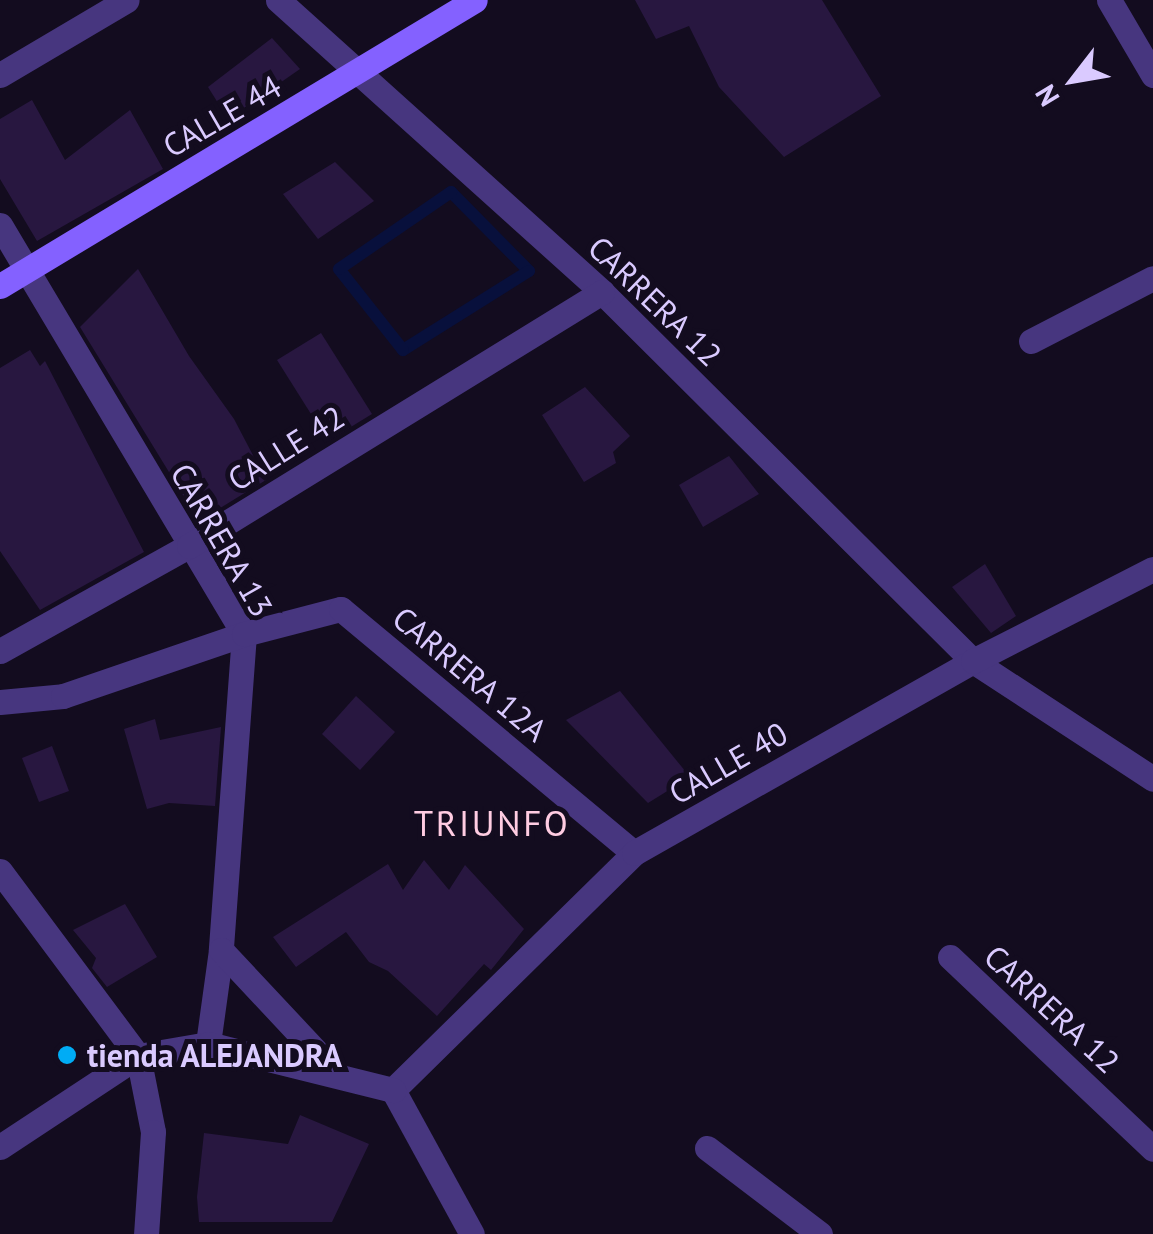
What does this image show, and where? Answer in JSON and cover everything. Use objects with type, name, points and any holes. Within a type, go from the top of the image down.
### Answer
[{"type":"street","points":[[0,75],[127,0]]},
{"type":"street","name":"CARRERA 12","points":[[278,0],[602,292],[973,662],[1153,779]]},
{"type":"street","name":"CALLE 44","points":[[0,286],[360,73],[475,0]]},
{"type":"street","points":[[1109,0],[1153,75]]},
{"type":"street","name":"CARRERA 13","points":[[0,225],[244,634],[221,950],[208,1044]]},
{"type":"street","points":[[1031,342],[1153,278]]},
{"type":"street","name":"CALLE 42","points":[[0,651],[189,546],[602,292]]},
{"type":"street","name":"CALLE 40","points":[[392,1090],[634,854],[973,662],[1153,570]]},
{"type":"street","name":"CARRERA 12A","points":[[244,634],[341,608],[634,854]]},
{"type":"street","points":[[0,702],[64,696],[244,634]]},
{"type":"street","points":[[0,870],[138,1056],[153,1132],[146,1234]]},
{"type":"street","points":[[221,950],[338,1075]]},
{"type":"street","name":"CARRERA 12","points":[[950,957],[1153,1149]]},
{"type":"street","points":[[0,1146],[138,1056],[208,1044],[392,1090],[472,1234]]},
{"type":"street","points":[[707,1148],[820,1234]]},
{"type":"building","points":[[635,0],[822,0],[881,96],[784,157],[719,87],[689,26],[656,39]]},
{"type":"building","points":[[272,38],[300,69],[228,119],[208,87]]},
{"type":"building","points":[[32,100],[65,160],[130,110],[163,169],[37,241],[0,179],[0,119]]},
{"type":"building","points":[[335,162],[374,201],[318,239],[283,194]]},
{"type":"building","points":[[138,269],[189,356],[234,419],[266,480],[199,521],[80,327]]},
{"type":"building","points":[[321,333],[372,414],[328,441],[277,360]]},
{"type":"building","points":[[30,350],[40,366],[45,361],[144,552],[40,610],[0,551],[0,368]]},
{"type":"building","points":[[585,387],[630,436],[613,452],[616,463],[584,482],[542,415]]},
{"type":"building","points":[[729,456],[759,494],[703,527],[679,485]]},
{"type":"building","points":[[985,564],[1016,616],[991,633],[952,587]]},
{"type":"building","points":[[620,691],[690,777],[648,803],[566,720]]},
{"type":"building","points":[[356,696],[395,732],[360,770],[322,734]]},
{"type":"building","points":[[155,719],[160,740],[221,727],[215,806],[169,803],[147,809],[124,729]]},
{"type":"building","points":[[52,746],[69,791],[39,802],[22,758]]},
{"type":"building","points":[[424,860],[449,890],[465,865],[524,929],[491,970],[484,964],[437,1016],[388,971],[369,962],[346,932],[296,967],[273,937],[388,864],[403,890]]},
{"type":"building","points":[[125,904],[157,957],[107,987],[92,968],[96,958],[73,930]]},
{"type":"building","points":[[300,1115],[369,1144],[332,1222],[199,1222],[197,1197],[204,1133],[288,1144]]},
{"type":"waterway","points":[[451,192],[529,271],[403,350],[339,269],[451,192]]},
{"type":"place","name":"tienda ALEJANDRA","points":[[67,1055]]},
{"type":"district","name":"TRIUNFO","points":[[492,823]]}]
